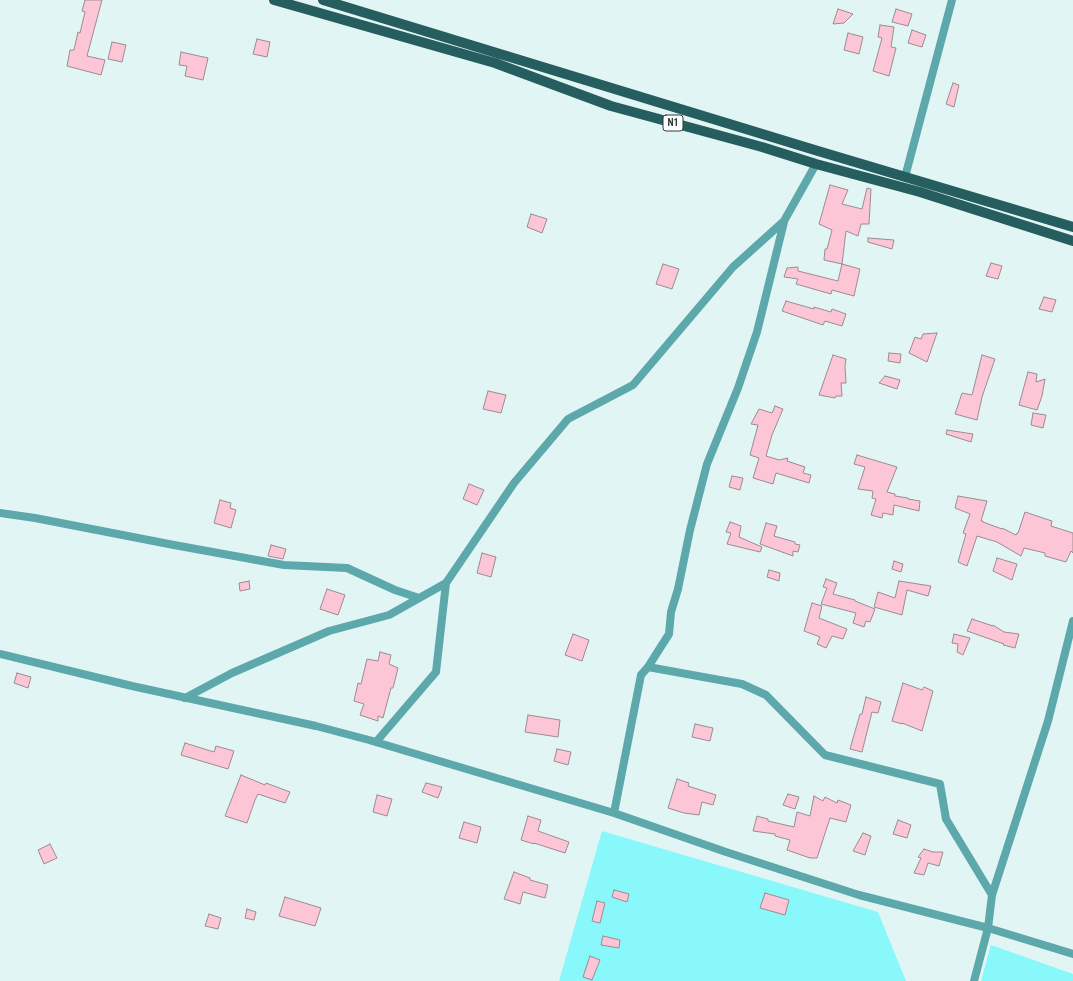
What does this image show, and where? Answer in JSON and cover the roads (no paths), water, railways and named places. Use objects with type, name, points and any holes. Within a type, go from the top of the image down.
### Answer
[{"type":"main road","name":"N1","points":[[274,0],[495,63],[611,106],[920,192],[1073,241]]},
{"type":"main road","name":"N1","points":[[323,0],[350,4],[905,177],[1069,226]]},
{"type":"main road","points":[[1061,237],[1069,226]]},
{"type":"street","points":[[905,177],[952,0]]},
{"type":"street","points":[[614,813],[641,675],[648,667],[669,634],[671,612],[678,589],[690,530],[707,464],[738,388],[757,332],[784,221],[816,164]]},
{"type":"street","points":[[185,698],[232,673],[329,631],[389,616],[446,583],[514,483],[568,419],[633,385],[733,267],[784,221]]},
{"type":"street","points":[[0,513],[35,518],[174,546],[284,565],[347,568],[395,590],[419,598]]},
{"type":"street","points":[[376,742],[436,672],[446,583]]},
{"type":"street","points":[[974,981],[988,928],[992,895],[1048,721],[1073,621]]},
{"type":"street","points":[[1,656],[316,726],[376,742],[614,813],[726,852],[859,895],[988,928],[1073,954]]},
{"type":"street","points":[[648,667],[742,684],[766,695],[825,755],[940,784],[946,819],[992,895]]}]
